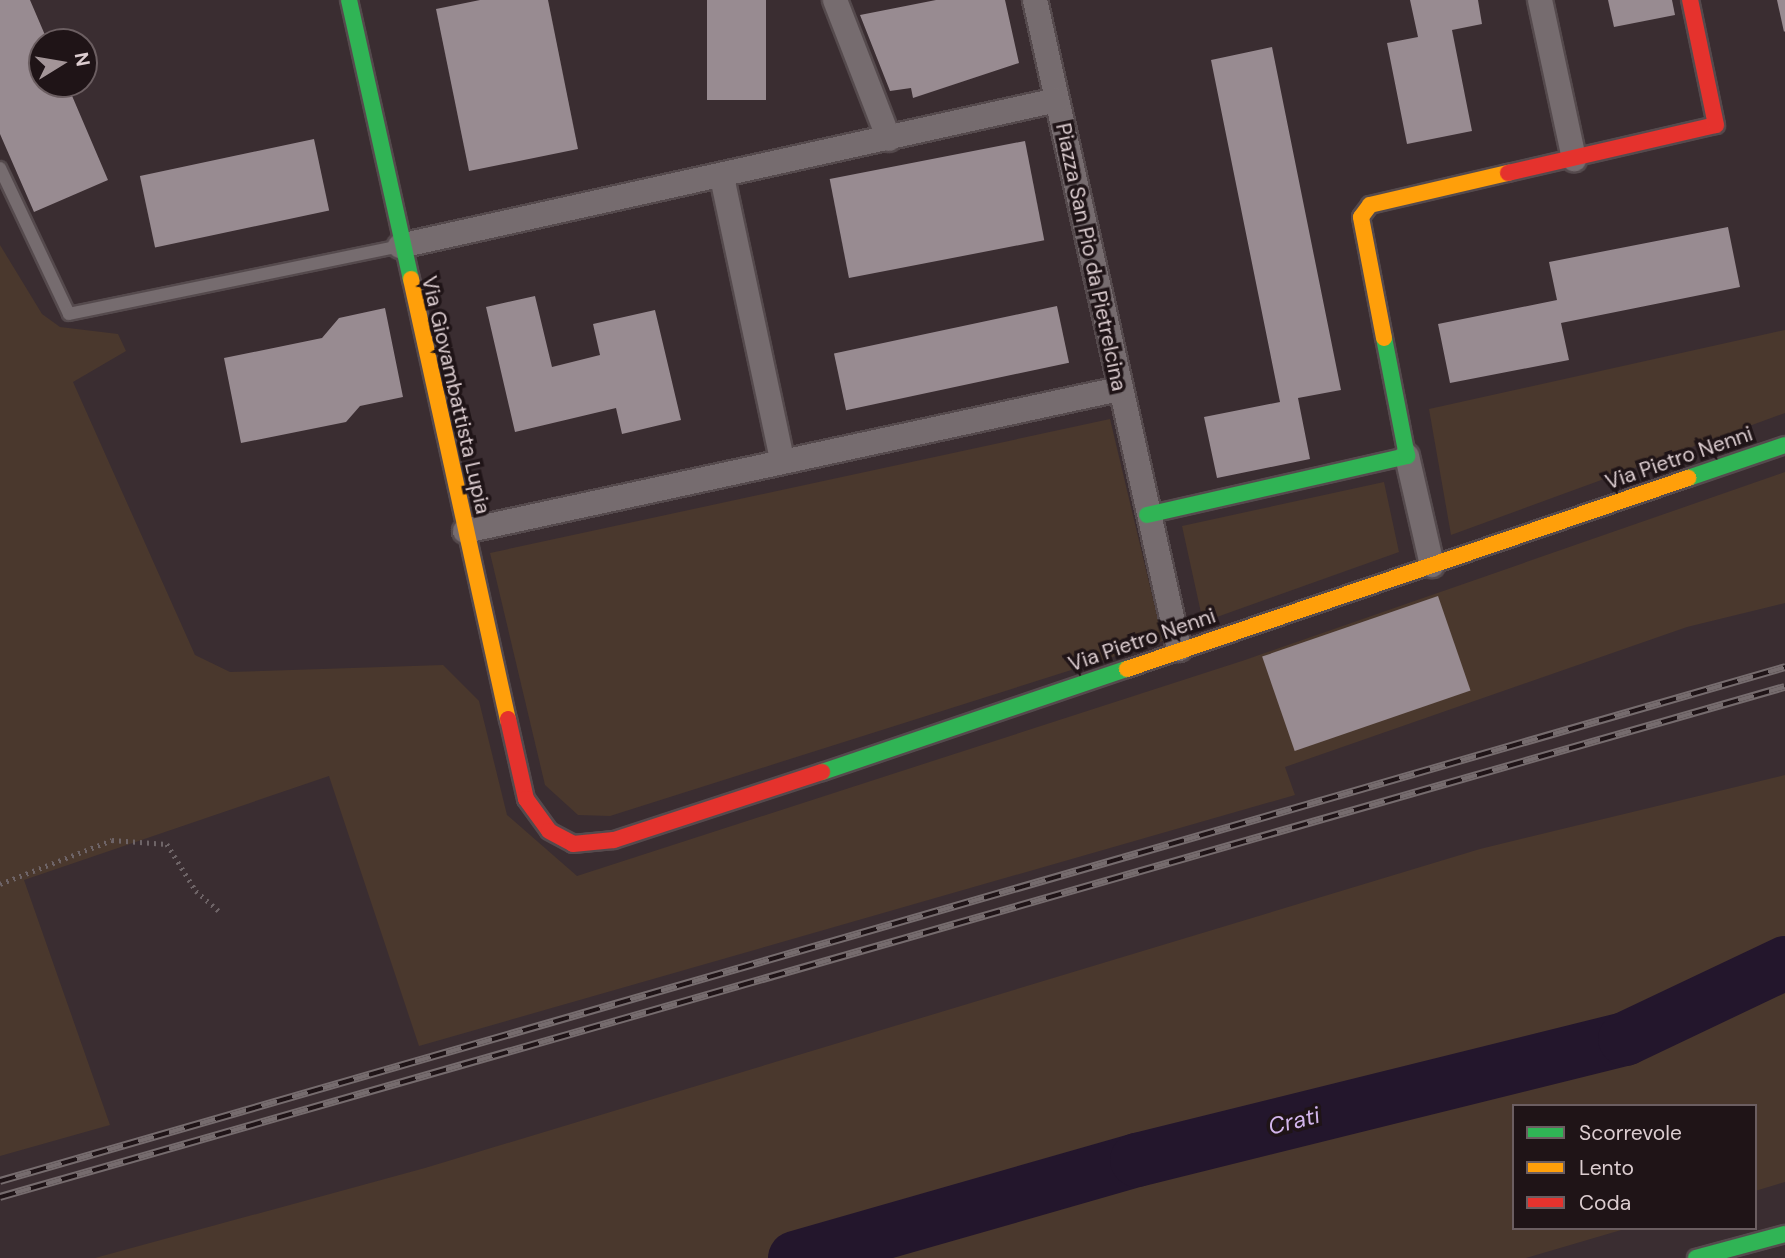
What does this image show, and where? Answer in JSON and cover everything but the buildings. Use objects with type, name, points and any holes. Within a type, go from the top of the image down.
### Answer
[{"type":"street","name":"Via Giovambattista Lupia","points":[[349,0],[400,246],[526,799]]},
{"type":"street","points":[[835,0],[889,139]]},
{"type":"street","name":"Piazza San Pio da Pietrelcina","points":[[1035,0],[1119,389],[1179,649]]},
{"type":"street","points":[[1540,0],[1574,159]]},
{"type":"street","points":[[1432,565],[1360,229],[1362,217],[1370,205],[1716,125],[1690,0]]},
{"type":"street","points":[[400,246],[722,177],[1057,100]]},
{"type":"street","points":[[722,177],[782,460]]},
{"type":"street","points":[[465,531],[782,460],[1119,389]]},
{"type":"street","name":"Via Pietro Nenni","points":[[526,799],[549,831],[573,844],[614,840],[1785,444]]},
{"type":"street","points":[[1147,514],[1407,456]]},
{"type":"street","points":[[1696,1258],[1785,1234]]},
{"type":"lane","points":[[0,168],[69,314],[400,246]]},
{"type":"path","points":[[0,884],[111,840],[167,844],[196,891],[219,911]]},
{"type":"shaded area","points":[[0,245],[42,314],[60,327],[118,334],[126,351],[73,382],[195,655],[230,672],[443,665],[479,701],[507,815],[577,876],[1245,660],[1785,472],[1785,603],[1687,627],[1285,767],[1295,795],[419,1046],[329,776],[24,880],[110,1125],[0,1156]]},
{"type":"shaded area","points":[[1785,330],[1785,413],[1451,535],[1429,409]]},
{"type":"shaded area","points":[[1110,419],[1163,641],[610,816],[578,815],[545,785],[490,553]]},
{"type":"shaded area","points":[[1384,482],[1399,552],[1203,622],[1182,526]]},
{"type":"shaded area","points":[[1785,775],[1785,1182],[1757,1190],[1757,1104],[1512,1104],[1512,1230],[1621,1230],[1526,1258],[95,1258],[425,1168],[1480,849]]},
{"type":"waterway","name":"Crati","points":[[795,1258],[1137,1160],[1625,1039],[1785,963]]},
{"type":"railway","points":[[0,1181],[1785,667]]},
{"type":"railway","points":[[0,1197],[1785,687]]},
{"type":"traffic: fast","points":[[349,0],[411,279]]},
{"type":"traffic: fast","points":[[1147,515],[1407,456],[1384,338]]},
{"type":"traffic: fast","points":[[1688,478],[1785,445]]},
{"type":"traffic: fast","points":[[822,772],[1127,669]]},
{"type":"traffic: fast","points":[[1696,1258],[1785,1234]]},
{"type":"traffic: slow","points":[[1384,338],[1361,217],[1370,205],[1508,173]]},
{"type":"traffic: slow","points":[[411,279],[508,719]]},
{"type":"traffic: slow","points":[[1127,669],[1688,478]]},
{"type":"traffic: jam","points":[[1508,173],[1716,125],[1690,0]]},
{"type":"traffic: jam","points":[[508,719],[526,799],[549,831],[573,844],[614,840],[822,772]]}]
